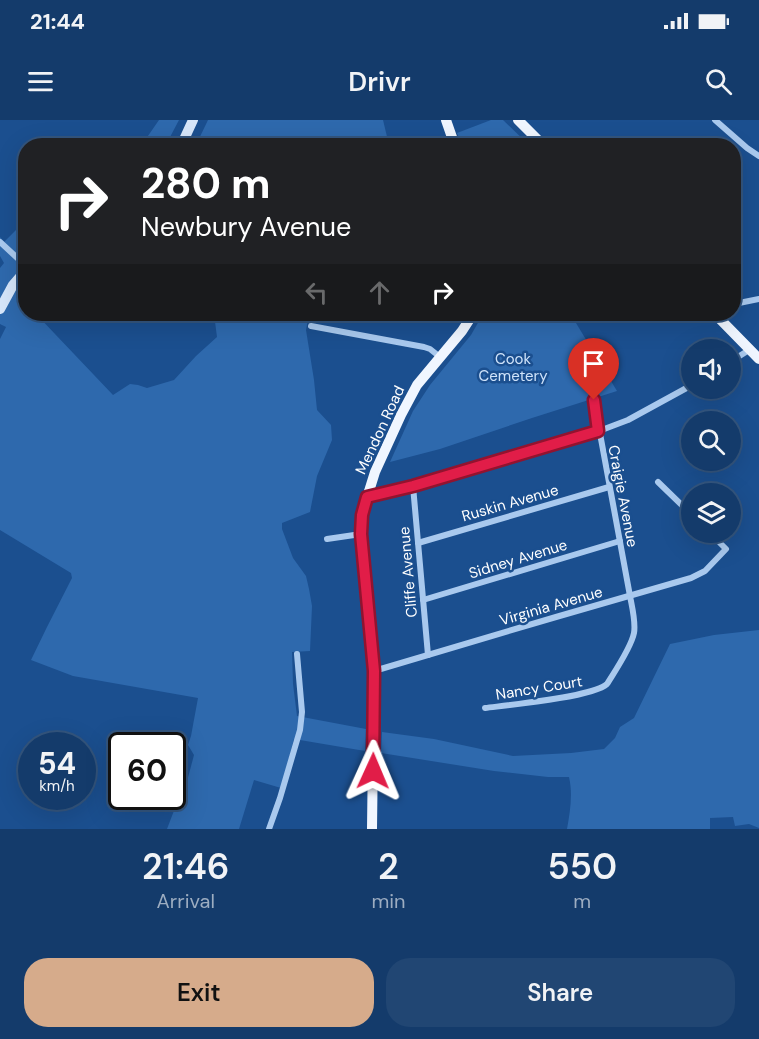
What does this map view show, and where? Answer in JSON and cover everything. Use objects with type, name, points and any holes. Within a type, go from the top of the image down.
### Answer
[{"type":"main road","points":[[446,120],[452,138]]},
{"type":"main road","points":[[518,120],[536,138]]},
{"type":"main road","name":"Mendon Road","points":[[372,829],[374,671],[361,534],[362,515],[375,472],[412,395],[468,321]]},
{"type":"main road","points":[[722,321],[759,359]]},
{"type":"street","points":[[185,138],[193,120]]},
{"type":"street","points":[[716,120],[735,138]]},
{"type":"street","points":[[741,144],[759,156]]},
{"type":"street","points":[[0,242],[18,260]]},
{"type":"street","points":[[0,309],[18,278]]},
{"type":"street","points":[[741,303],[759,299]]},
{"type":"street","points":[[311,326],[424,347],[441,358]]},
{"type":"street","points":[[741,355],[749,350]]},
{"type":"street","points":[[367,497],[413,486],[598,431],[628,420],[681,391]]},
{"type":"street","name":"Craigie Avenue","points":[[594,400],[630,596]]},
{"type":"street","points":[[658,482],[681,504]]},
{"type":"street","name":"Cliffe Avenue","points":[[413,486],[428,655]]},
{"type":"street","name":"Ruskin Avenue","points":[[417,543],[609,487]]},
{"type":"street","points":[[327,539],[361,534]]},
{"type":"street","name":"Sidney Avenue","points":[[423,600],[620,541]]},
{"type":"street","name":"Virginia Avenue","points":[[374,671],[699,575],[726,549],[720,543]]},
{"type":"street","name":"Nancy Court","points":[[485,708],[586,693],[603,688],[608,684],[634,635],[630,596]]},
{"type":"street","points":[[269,829],[300,730],[302,712],[297,654]]},
{"type":"green space","points":[[159,120],[179,120],[170,138],[147,138]]},
{"type":"green space","points":[[208,120],[383,120],[387,138],[199,138]]},
{"type":"green space","points":[[491,120],[503,120],[522,138],[459,138],[457,133]]},
{"type":"green space","points":[[18,229],[18,321],[43,321],[113,395],[130,384],[147,388],[174,380],[217,337],[215,321],[308,321],[306,330],[317,410],[331,425],[332,440],[317,476],[310,512],[282,523],[293,558],[306,576],[312,606],[310,651],[292,652],[297,716],[366,729],[365,751],[294,739],[281,788],[254,780],[239,829],[167,829],[174,810],[186,810],[186,785],[194,755],[188,745],[198,698],[73,676],[31,660],[72,578],[71,573],[0,530],[0,339],[6,327],[0,324],[0,268],[4,263],[0,256],[0,237],[4,242]]},
{"type":"green space","name":"Cook Cemetery","points":[[479,321],[576,321],[617,391],[440,449],[390,462],[413,411],[430,385],[471,335]]},
{"type":"green space","points":[[759,630],[759,828],[749,824],[735,826],[733,817],[710,818],[710,829],[567,829],[571,796],[569,777],[494,771],[381,753],[382,732],[434,739],[513,756],[604,749],[615,738],[620,727],[634,718],[670,644],[714,635]]},
{"type":"route","points":[[373,771],[374,671],[361,534],[362,515],[367,497],[413,486],[598,431],[594,400]]}]
